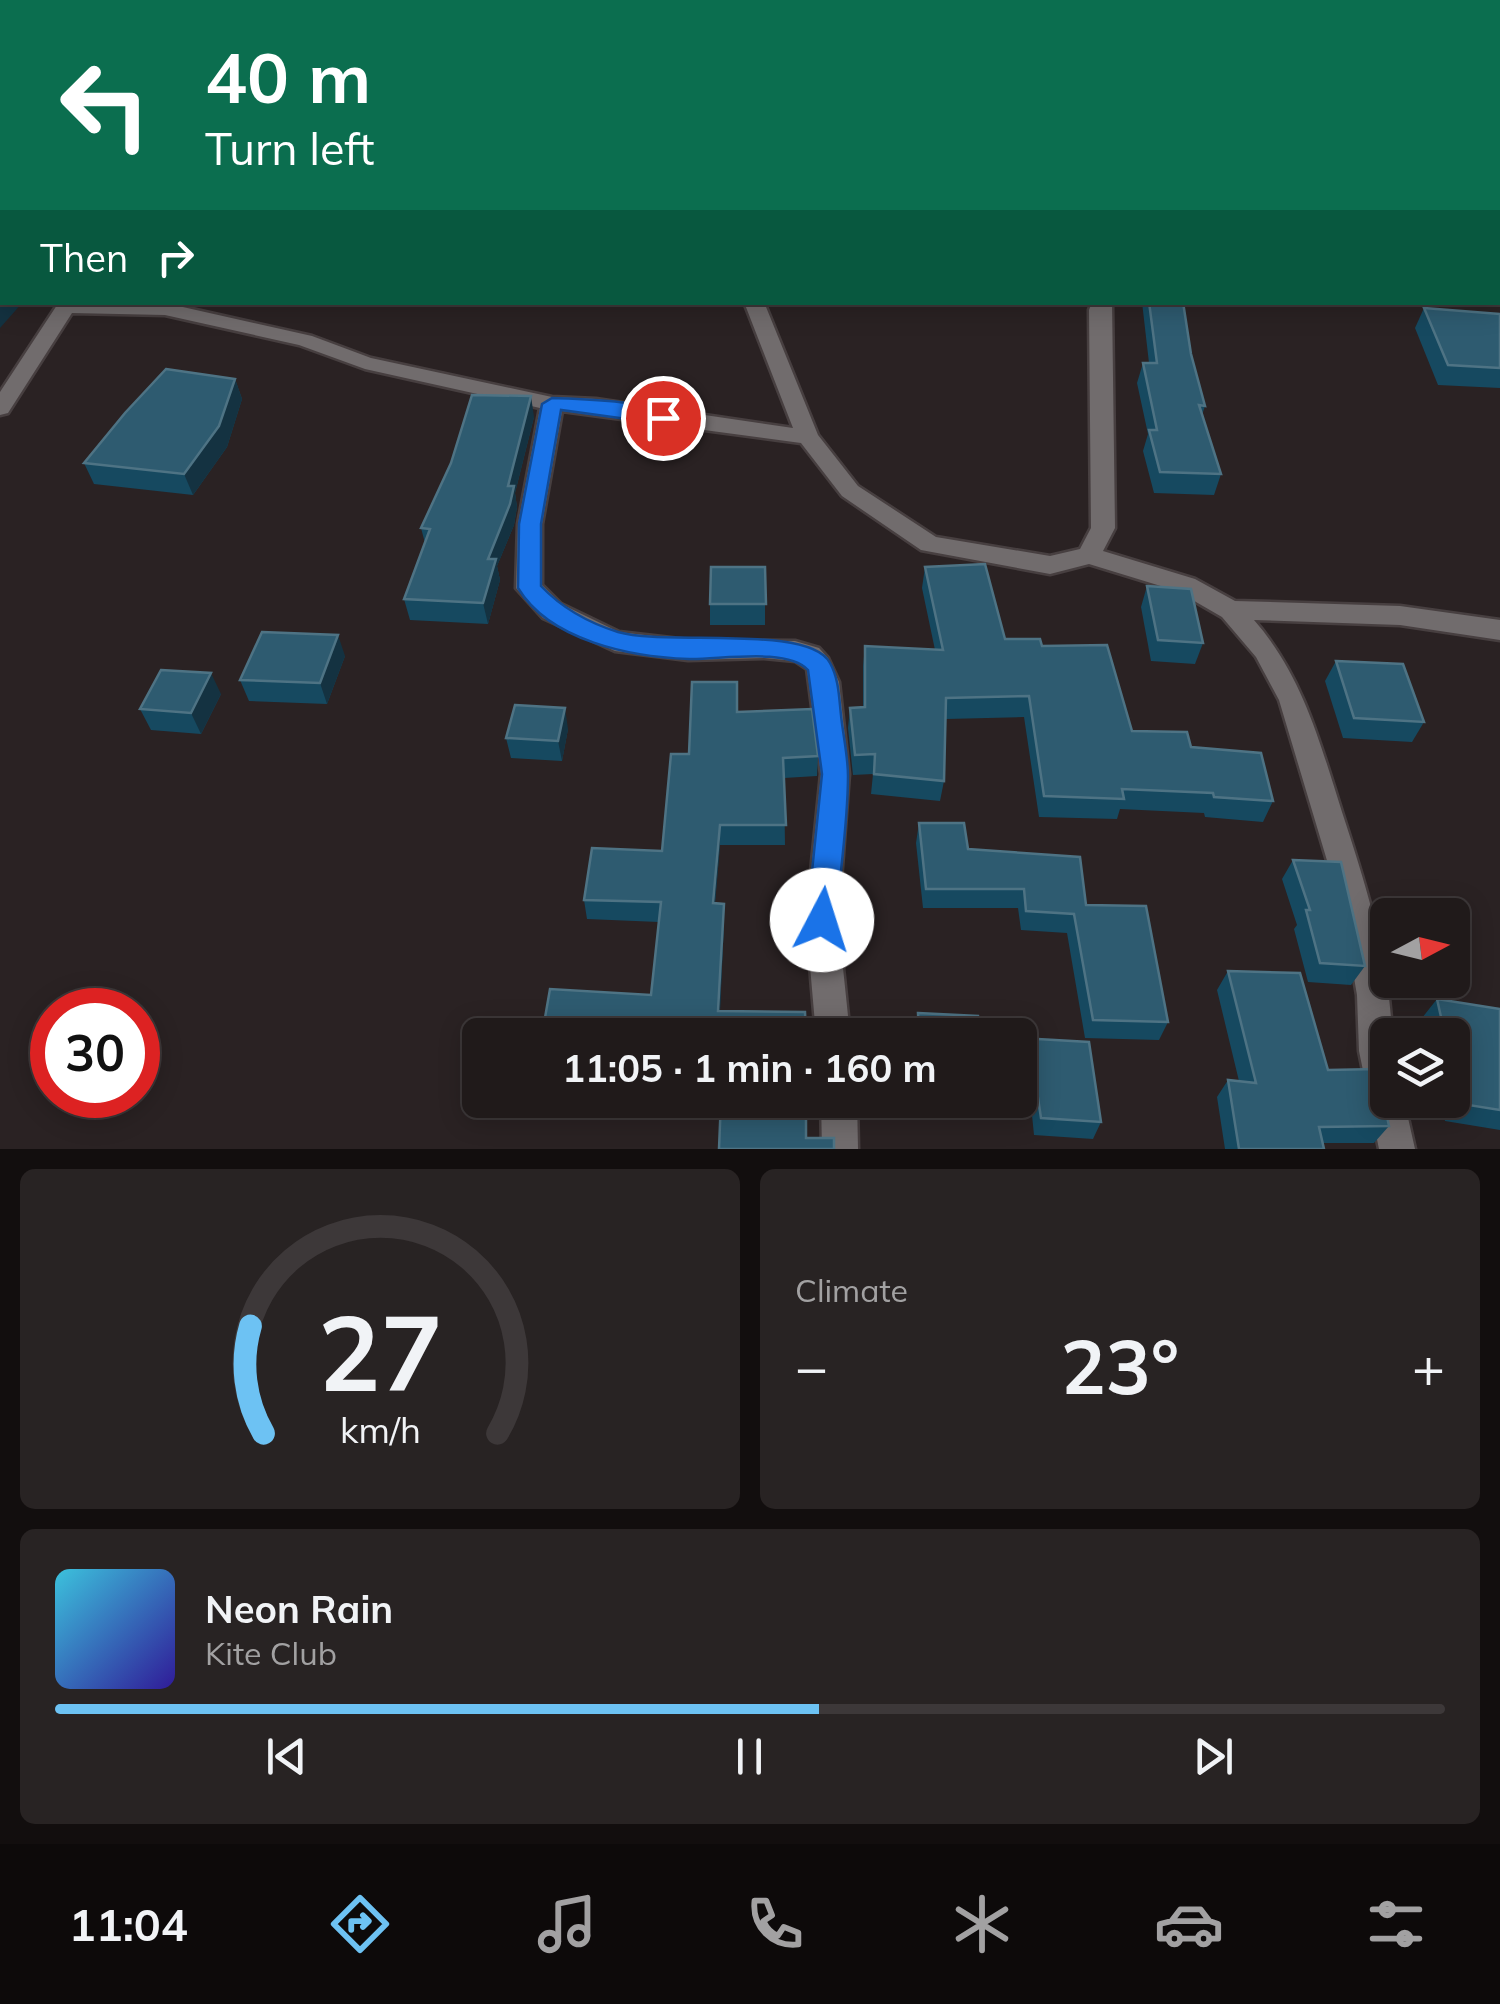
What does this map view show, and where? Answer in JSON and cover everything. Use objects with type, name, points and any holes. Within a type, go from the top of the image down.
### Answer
[{"type":"street","points":[[0,408],[67,305],[182,312],[305,340],[365,364],[552,404],[620,409],[808,437]]},
{"type":"street","points":[[755,305],[808,437],[850,491],[890,521],[930,544],[1050,565],[1088,556],[1186,584],[1231,610],[1266,650],[1293,700],[1359,914],[1374,995],[1376,1051],[1397,1149]]},
{"type":"street","points":[[1088,556],[1098,543],[1105,516],[1100,305]]},
{"type":"street","points":[[552,404],[530,524],[529,588],[552,611],[615,641],[688,650],[795,651],[810,655],[819,665],[825,682],[835,774],[822,920],[831,1018]]},
{"type":"street","points":[[1231,610],[1373,612],[1465,622],[1500,630]]},
{"type":"street","points":[[839,1118],[840,1149]]},
{"type":"building","points":[[1149,305],[1183,305],[1205,406],[1199,405],[1221,474],[1160,472],[1149,430],[1157,430],[1143,363],[1157,363]]},
{"type":"building","points":[[1424,308],[1500,314],[1500,368],[1448,365]]},
{"type":"building","points":[[166,369],[235,379],[219,426],[184,474],[84,463],[125,413]]},
{"type":"building","points":[[472,395],[531,396],[508,486],[514,486],[510,504],[488,559],[496,559],[483,603],[404,599],[430,529],[421,528],[451,463]]},
{"type":"building","points":[[985,564],[1005,639],[1040,639],[1042,646],[1107,645],[1132,731],[1187,732],[1191,747],[1261,753],[1273,801],[1214,797],[1213,793],[1122,789],[1124,799],[1044,796],[1029,696],[946,698],[944,781],[874,774],[875,754],[855,755],[850,708],[865,707],[865,646],[943,650],[925,567]]},
{"type":"building","points":[[711,567],[765,567],[766,604],[710,604]]},
{"type":"building","points":[[1147,586],[1191,589],[1203,643],[1158,640]]},
{"type":"building","points":[[262,632],[338,635],[320,683],[240,680]]},
{"type":"building","points":[[1336,661],[1403,664],[1424,722],[1354,718]]},
{"type":"building","points":[[161,670],[211,673],[191,713],[140,709]]},
{"type":"building","points":[[692,682],[737,682],[737,712],[812,709],[818,756],[783,758],[786,825],[720,825],[713,903],[724,904],[718,1011],[805,1012],[805,1018],[545,1018],[550,989],[651,995],[661,902],[584,900],[592,848],[662,851],[671,754],[689,754]]},
{"type":"building","points":[[515,705],[565,708],[558,741],[506,738]]},
{"type":"building","points":[[919,823],[964,823],[968,849],[1080,857],[1086,905],[1146,906],[1168,1022],[1093,1020],[1074,914],[1026,911],[1024,889],[926,889]]},
{"type":"building","points":[[1293,860],[1341,862],[1365,966],[1320,963],[1306,910],[1310,910]]},
{"type":"building","points":[[1228,971],[1300,973],[1328,1070],[1370,1069],[1370,1118],[1387,1118],[1389,1126],[1319,1127],[1324,1149],[1239,1149],[1228,1080],[1256,1083]]},
{"type":"building","points":[[1437,999],[1500,1009],[1500,1110],[1470,1105],[1470,1018],[1441,1018]]},
{"type":"building","points":[[918,1013],[978,1018],[918,1018]]},
{"type":"building","points":[[1037,1039],[1089,1042],[1101,1122],[1041,1118]]},
{"type":"building","points":[[720,1118],[806,1118],[806,1138],[834,1138],[834,1149],[719,1149]]},
{"type":"route","points":[[663,418],[620,409],[552,404],[530,524],[529,588],[552,611],[615,641],[688,650],[795,651],[810,655],[819,665],[825,682],[835,774],[822,920]]}]
